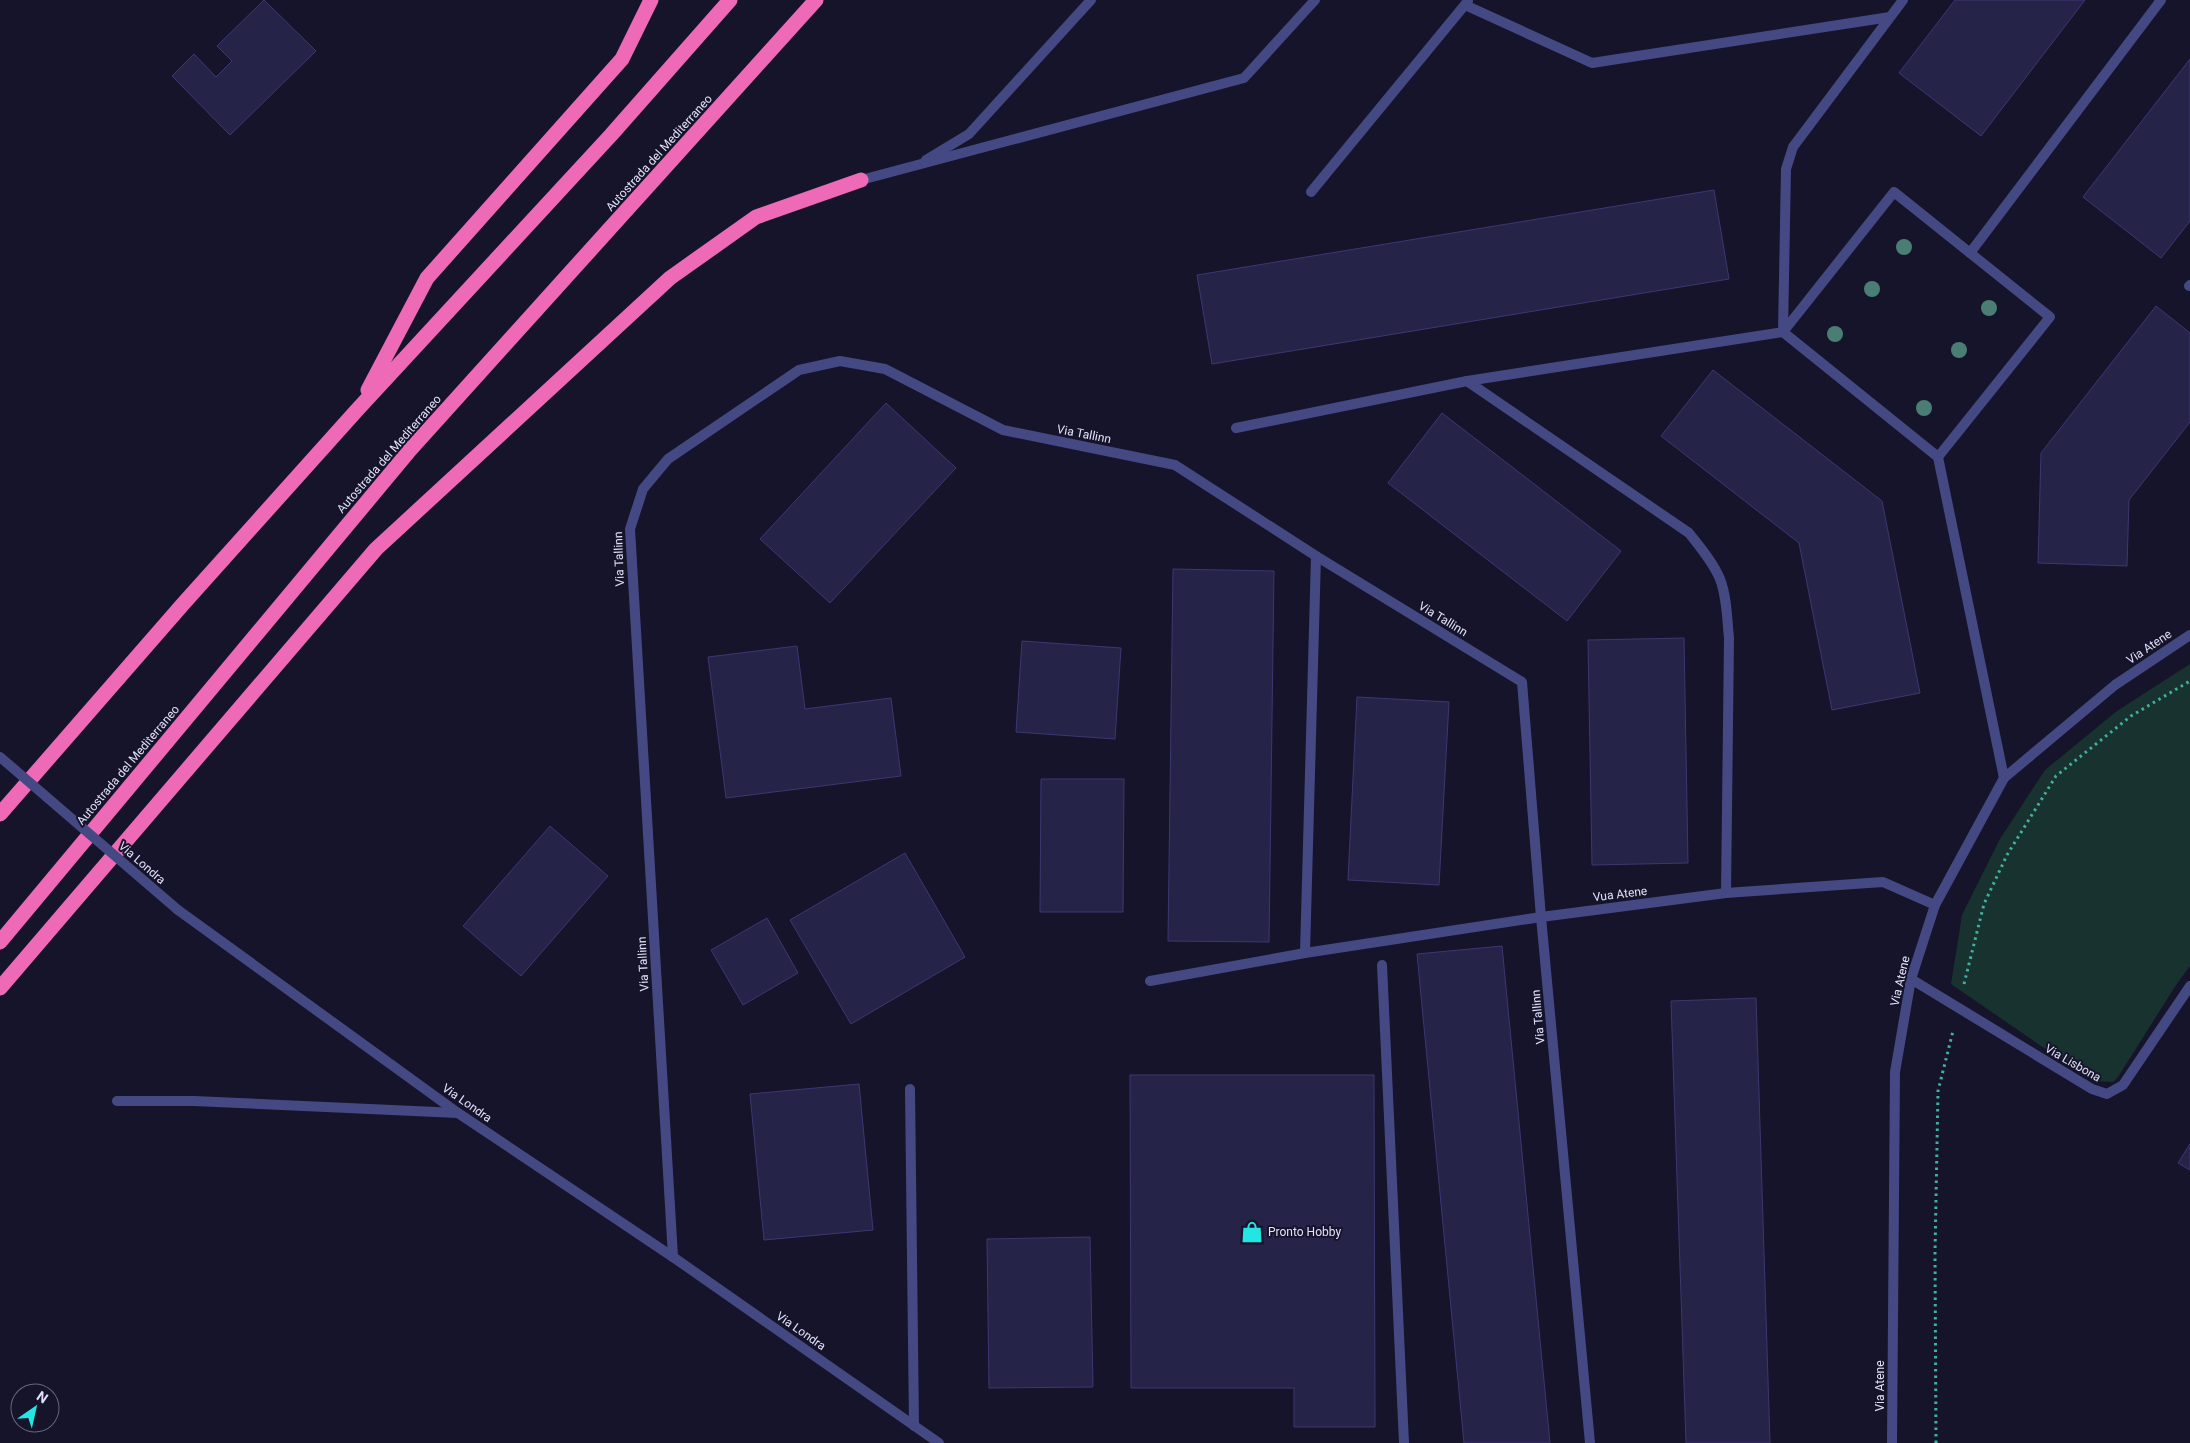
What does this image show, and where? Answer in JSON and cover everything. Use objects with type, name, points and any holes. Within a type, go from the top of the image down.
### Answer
[{"type":"highway","points":[[357,410],[427,278],[622,59],[651,0]]},
{"type":"highway","points":[[0,814],[183,604],[357,410],[611,136],[730,0]]},
{"type":"highway","name":"Autostrada del Mediterraneo","points":[[0,942],[410,450],[816,0]]},
{"type":"highway","points":[[0,988],[376,549],[670,278],[756,217],[861,180]]},
{"type":"street","points":[[861,180],[926,160],[968,134],[1092,0]]},
{"type":"street","points":[[861,180],[1244,78],[1315,0]]},
{"type":"street","points":[[1782,332],[1786,169],[1793,147],[1902,0]]},
{"type":"street","points":[[1970,253],[2161,0]]},
{"type":"street","points":[[1310,192],[1467,2],[1592,63],[1890,17]]},
{"type":"street","points":[[1236,428],[1467,381],[1782,332],[1894,192],[2050,317],[1938,457]]},
{"type":"street","points":[[1782,332],[1938,457],[2004,778]]},
{"type":"street","name":"Via Tallinn","points":[[673,1257],[630,529],[643,489],[668,459],[799,370],[840,361],[885,369],[1003,430],[1174,465],[1316,556],[1522,682],[1541,917],[1590,1443]]},
{"type":"street","points":[[1467,381],[1689,533],[1707,555],[1720,579],[1726,608],[1729,638],[1726,893]]},
{"type":"street","points":[[1305,953],[1316,556]]},
{"type":"street","name":"Via Atene","points":[[1892,1443],[1895,1072],[1911,979],[1934,905],[2004,778],[2114,685],[2190,635]]},
{"type":"street","name":"Via Londra","points":[[0,757],[178,910],[458,1113],[673,1257],[939,1443]]},
{"type":"street","name":"Vua Atene","points":[[1150,981],[1305,953],[1541,917],[1726,893],[1883,882],[1934,905]]},
{"type":"street","points":[[1382,965],[1404,1443]]},
{"type":"street","name":"Via Lisbona","points":[[1911,979],[2087,1086],[2107,1094],[2123,1085],[2190,986]]},
{"type":"street","points":[[910,1089],[914,1426]]},
{"type":"street","points":[[117,1101],[194,1101],[458,1113]]},
{"type":"green space","points":[[2190,664],[2190,966],[2118,1077],[2113,1082],[2095,1081],[1951,984],[1962,915],[2000,839],[2045,770],[2117,711]]},
{"type":"building","points":[[264,0],[316,51],[230,135],[172,76],[194,54],[216,77],[232,61],[217,46]]},
{"type":"building","points":[[1955,0],[2085,0],[1981,136],[1899,73]]},
{"type":"building","points":[[2190,59],[2190,221],[2161,258],[2083,197]]},
{"type":"building","points":[[1714,190],[1729,279],[1212,364],[1197,275]]},
{"type":"building","points":[[2156,306],[2190,333],[2190,422],[2129,500],[2127,566],[2038,563],[2041,453]]},
{"type":"building","points":[[1713,370],[1882,501],[1920,693],[1832,710],[1799,543],[1661,436]]},
{"type":"building","points":[[886,403],[956,468],[830,603],[760,539]]},
{"type":"building","points":[[1442,413],[1621,551],[1567,621],[1388,483]]},
{"type":"building","points":[[1173,569],[1274,571],[1269,942],[1168,941]]},
{"type":"building","points":[[1684,638],[1688,863],[1592,865],[1588,640]]},
{"type":"building","points":[[1022,641],[1121,648],[1115,739],[1016,732]]},
{"type":"building","points":[[797,646],[805,709],[891,698],[901,776],[726,798],[708,657]]},
{"type":"building","points":[[1357,697],[1449,702],[1439,885],[1348,880]]},
{"type":"building","points":[[1041,779],[1124,779],[1123,912],[1040,912]]},
{"type":"building","points":[[550,826],[608,876],[521,976],[463,926]]},
{"type":"building","points":[[905,853],[965,957],[851,1024],[790,920]]},
{"type":"building","points":[[767,918],[798,973],[743,1005],[711,950]]},
{"type":"building","points":[[1502,946],[1550,1443],[1464,1443],[1417,954]]},
{"type":"building","points":[[1756,998],[1770,1443],[1686,1443],[1671,1001]]},
{"type":"building","name":"Pronto Hobby","points":[[1130,1075],[1374,1075],[1375,1427],[1294,1427],[1294,1388],[1131,1388]]},
{"type":"building","points":[[859,1084],[873,1230],[764,1240],[750,1094]]},
{"type":"building","points":[[2190,1144],[2190,1170],[2178,1163]]},
{"type":"building","points":[[1090,1237],[1093,1387],[989,1388],[987,1239]]},
{"type":"place","name":"Pronto Hobby","points":[[1252,1232]]}]
